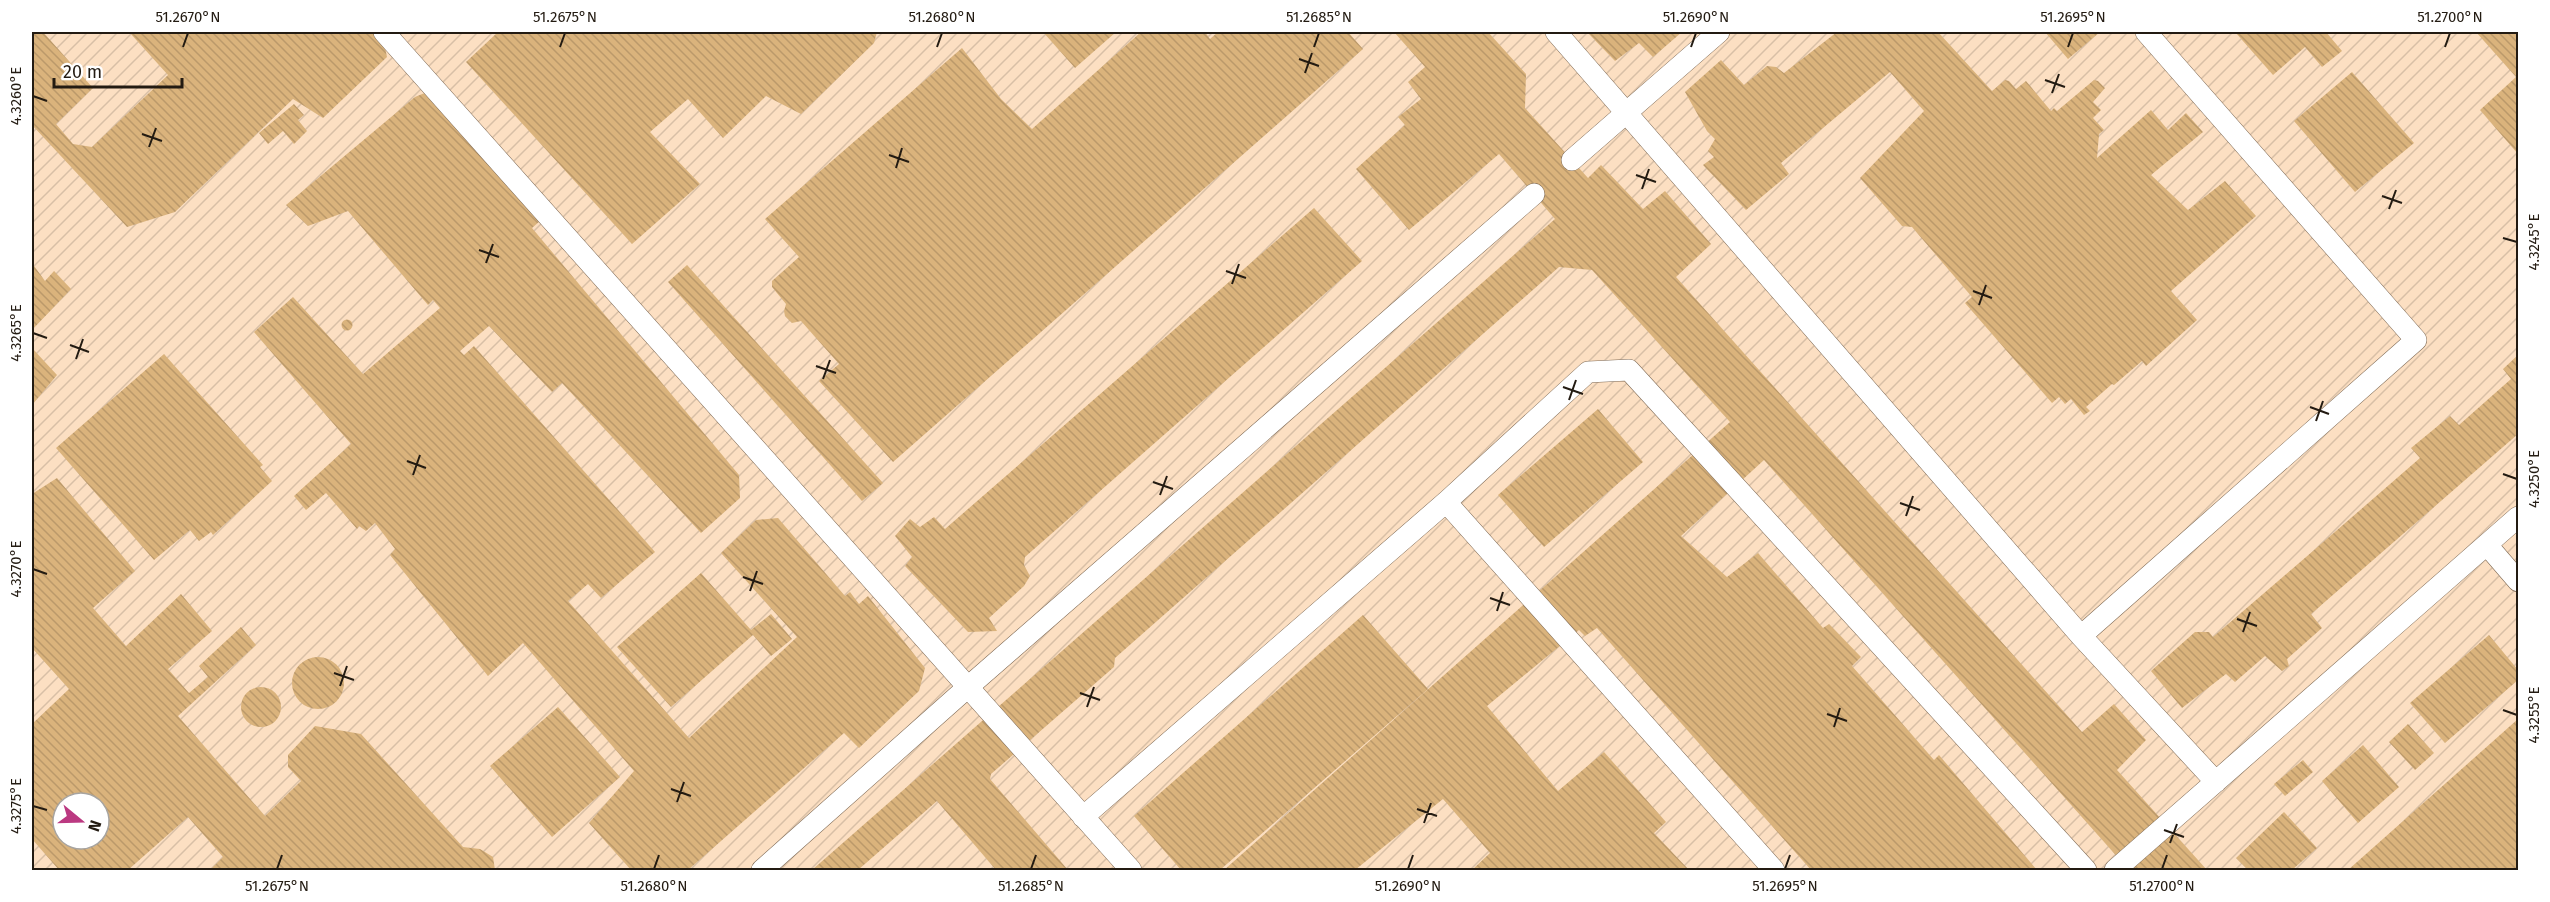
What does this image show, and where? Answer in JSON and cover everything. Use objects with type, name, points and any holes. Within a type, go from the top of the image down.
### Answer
[{"type":"lane","points":[[384,32],[1131,870]]},
{"type":"lane","points":[[1556,32],[2081,636],[2216,782]]},
{"type":"lane","points":[[1572,160],[1719,32]]},
{"type":"lane","points":[[2081,636],[2416,340],[2146,32]]},
{"type":"lane","points":[[762,870],[968,687],[1534,194]]},
{"type":"lane","points":[[1083,817],[1446,502],[1588,372],[1629,370],[2086,870]]},
{"type":"lane","points":[[1446,502],[1774,870]]},
{"type":"lane","points":[[2115,870],[2518,517]]},
{"type":"lane","points":[[2487,545],[2518,581]]},
{"type":"shaded area","points":[[32,32],[2518,32],[2518,870],[32,870]]},
{"type":"building","points":[[32,32],[43,32],[93,88],[56,124],[73,144],[92,147],[168,75],[129,32],[374,32],[384,43],[387,57],[323,118],[293,99],[175,212],[127,227],[32,125]]},
{"type":"building","points":[[498,32],[877,32],[874,43],[801,114],[766,96],[723,138],[688,99],[650,132],[700,184],[632,244],[466,62]]},
{"type":"building","points":[[1043,32],[1116,32],[1075,68]]},
{"type":"building","points":[[1141,32],[1205,32],[1210,39],[1218,32],[1348,32],[1363,49],[893,462],[819,381],[839,364],[801,321],[792,323],[785,316],[786,304],[772,287],[772,281],[799,257],[765,219],[962,48],[1001,99],[1032,129]]},
{"type":"building","points":[[1394,32],[1488,32],[1526,74],[1525,108],[1588,178],[1601,165],[1643,209],[1665,191],[1711,244],[1676,277],[2082,732],[2114,704],[2146,740],[2117,770],[2207,870],[2129,870],[1764,460],[1681,536],[1727,577],[1758,553],[1823,628],[1829,624],[1861,657],[1852,666],[1934,760],[1939,755],[2037,870],[1811,870],[1597,628],[1585,636],[1579,630],[1487,706],[1558,791],[1604,752],[1666,822],[1654,833],[1689,870],[1472,870],[1490,853],[1443,799],[1355,870],[1224,870],[1730,422],[1592,270],[1559,267],[1115,658],[1114,667],[991,774],[990,779],[1068,870],[996,870],[937,801],[858,870],[812,870],[1555,219],[1499,154],[1409,230],[1356,169],[1405,125],[1398,117],[1421,99],[1408,82],[1425,67]]},
{"type":"building","points":[[1587,32],[1682,32],[1653,57],[1639,43],[1615,61]]},
{"type":"building","points":[[1837,32],[1938,32],[1992,91],[2005,80],[2016,89],[2026,81],[2051,111],[2054,108],[2057,111],[2094,80],[2098,81],[2105,88],[2093,102],[2101,110],[2093,118],[2104,130],[2099,134],[2097,158],[2151,110],[2168,130],[2186,113],[2203,132],[2151,175],[2188,210],[2225,181],[2256,216],[2171,291],[2197,320],[2146,366],[2142,361],[2114,385],[2112,384],[2086,407],[2090,411],[2084,415],[2071,399],[2065,404],[2059,397],[2052,403],[1965,303],[1972,297],[1912,227],[1902,226],[1860,178],[1924,111],[1890,72],[1781,163],[1789,174],[1746,210],[1703,165],[1714,157],[1708,151],[1715,139],[1707,131],[1685,92],[1721,60],[1744,85],[1767,66],[1776,67],[1784,73]]},
{"type":"building","points":[[2045,32],[2100,32],[2068,59]]},
{"type":"building","points":[[2235,32],[2326,32],[2342,51],[2322,67],[2305,47],[2273,75]]},
{"type":"building","points":[[2476,32],[2518,32],[2518,154],[2480,110],[2516,77]]},
{"type":"building","points":[[2352,72],[2414,143],[2355,192],[2294,121]]},
{"type":"building","points":[[427,92],[540,221],[532,228],[739,475],[740,498],[701,533],[562,383],[552,392],[489,326],[460,351],[464,355],[474,346],[655,552],[601,598],[588,584],[568,601],[689,738],[797,637],[721,553],[756,520],[778,518],[845,596],[850,592],[859,604],[868,596],[925,668],[919,691],[859,748],[844,733],[688,870],[631,870],[589,823],[634,771],[523,643],[488,676],[390,555],[395,549],[375,523],[366,531],[359,526],[357,529],[326,493],[306,510],[294,496],[351,444],[254,332],[293,297],[363,374],[440,308],[433,300],[428,305],[348,211],[308,226],[286,205],[415,97]]},
{"type":"building","points":[[294,104],[304,115],[298,120],[307,131],[294,144],[283,131],[268,144],[259,133]]},
{"type":"building","points":[[1314,208],[1362,261],[1025,557],[1024,565],[1030,576],[1024,586],[989,618],[997,631],[968,632],[905,566],[912,557],[895,536],[910,519],[920,527],[934,517],[945,529]]},
{"type":"building","points":[[32,263],[45,281],[54,271],[71,289],[32,330]]},
{"type":"building","points":[[687,265],[883,483],[862,501],[668,282]]},
{"type":"building","points":[[347,319],[353,325],[347,331],[341,325]]},
{"type":"building","points":[[32,348],[57,375],[32,405]]},
{"type":"building","points":[[164,354],[263,465],[260,467],[272,481],[213,535],[211,532],[199,541],[190,530],[154,560],[56,448]]},
{"type":"building","points":[[2518,355],[2518,434],[2311,614],[2322,628],[2287,659],[2289,666],[2282,671],[2265,656],[2235,682],[2226,674],[2182,708],[2151,671],[2195,632],[2209,632],[2213,637],[2313,551],[2420,458],[2411,448],[2450,416],[2459,425],[2511,379],[2503,369]]},
{"type":"building","points":[[1598,409],[1643,462],[1544,547],[1498,495]]},
{"type":"building","points":[[57,478],[135,571],[93,608],[126,646],[181,594],[212,631],[168,669],[189,693],[208,677],[199,666],[241,627],[256,645],[178,716],[265,816],[301,781],[288,767],[288,755],[315,726],[361,734],[463,847],[480,849],[493,857],[495,870],[210,870],[223,857],[188,817],[128,870],[59,870],[32,839],[32,724],[69,689],[32,648],[32,494]]},
{"type":"building","points":[[701,573],[751,630],[771,614],[792,639],[771,656],[753,635],[671,707],[617,647]]},
{"type":"building","points":[[1363,615],[1428,689],[1220,870],[1181,870],[1134,816]]},
{"type":"building","points":[[2489,635],[2518,670],[2518,680],[2445,743],[2410,703]]},
{"type":"building","points":[[313,657],[323,657],[333,661],[340,668],[344,683],[340,698],[333,705],[323,709],[313,709],[303,705],[296,698],[292,688],[292,678],[296,668],[303,661]]},
{"type":"building","points":[[261,687],[275,693],[281,707],[275,721],[261,727],[247,721],[241,707],[247,693]]},
{"type":"building","points":[[558,707],[620,777],[552,837],[490,766]]},
{"type":"building","points":[[2518,719],[2518,870],[2348,870]]},
{"type":"building","points":[[2408,724],[2434,753],[2415,770],[2389,742]]},
{"type":"building","points":[[2363,745],[2399,787],[2358,823],[2322,781]]},
{"type":"building","points":[[2303,760],[2313,772],[2285,796],[2274,784]]},
{"type":"building","points":[[2284,812],[2317,848],[2292,870],[2248,870],[2236,858]]}]
